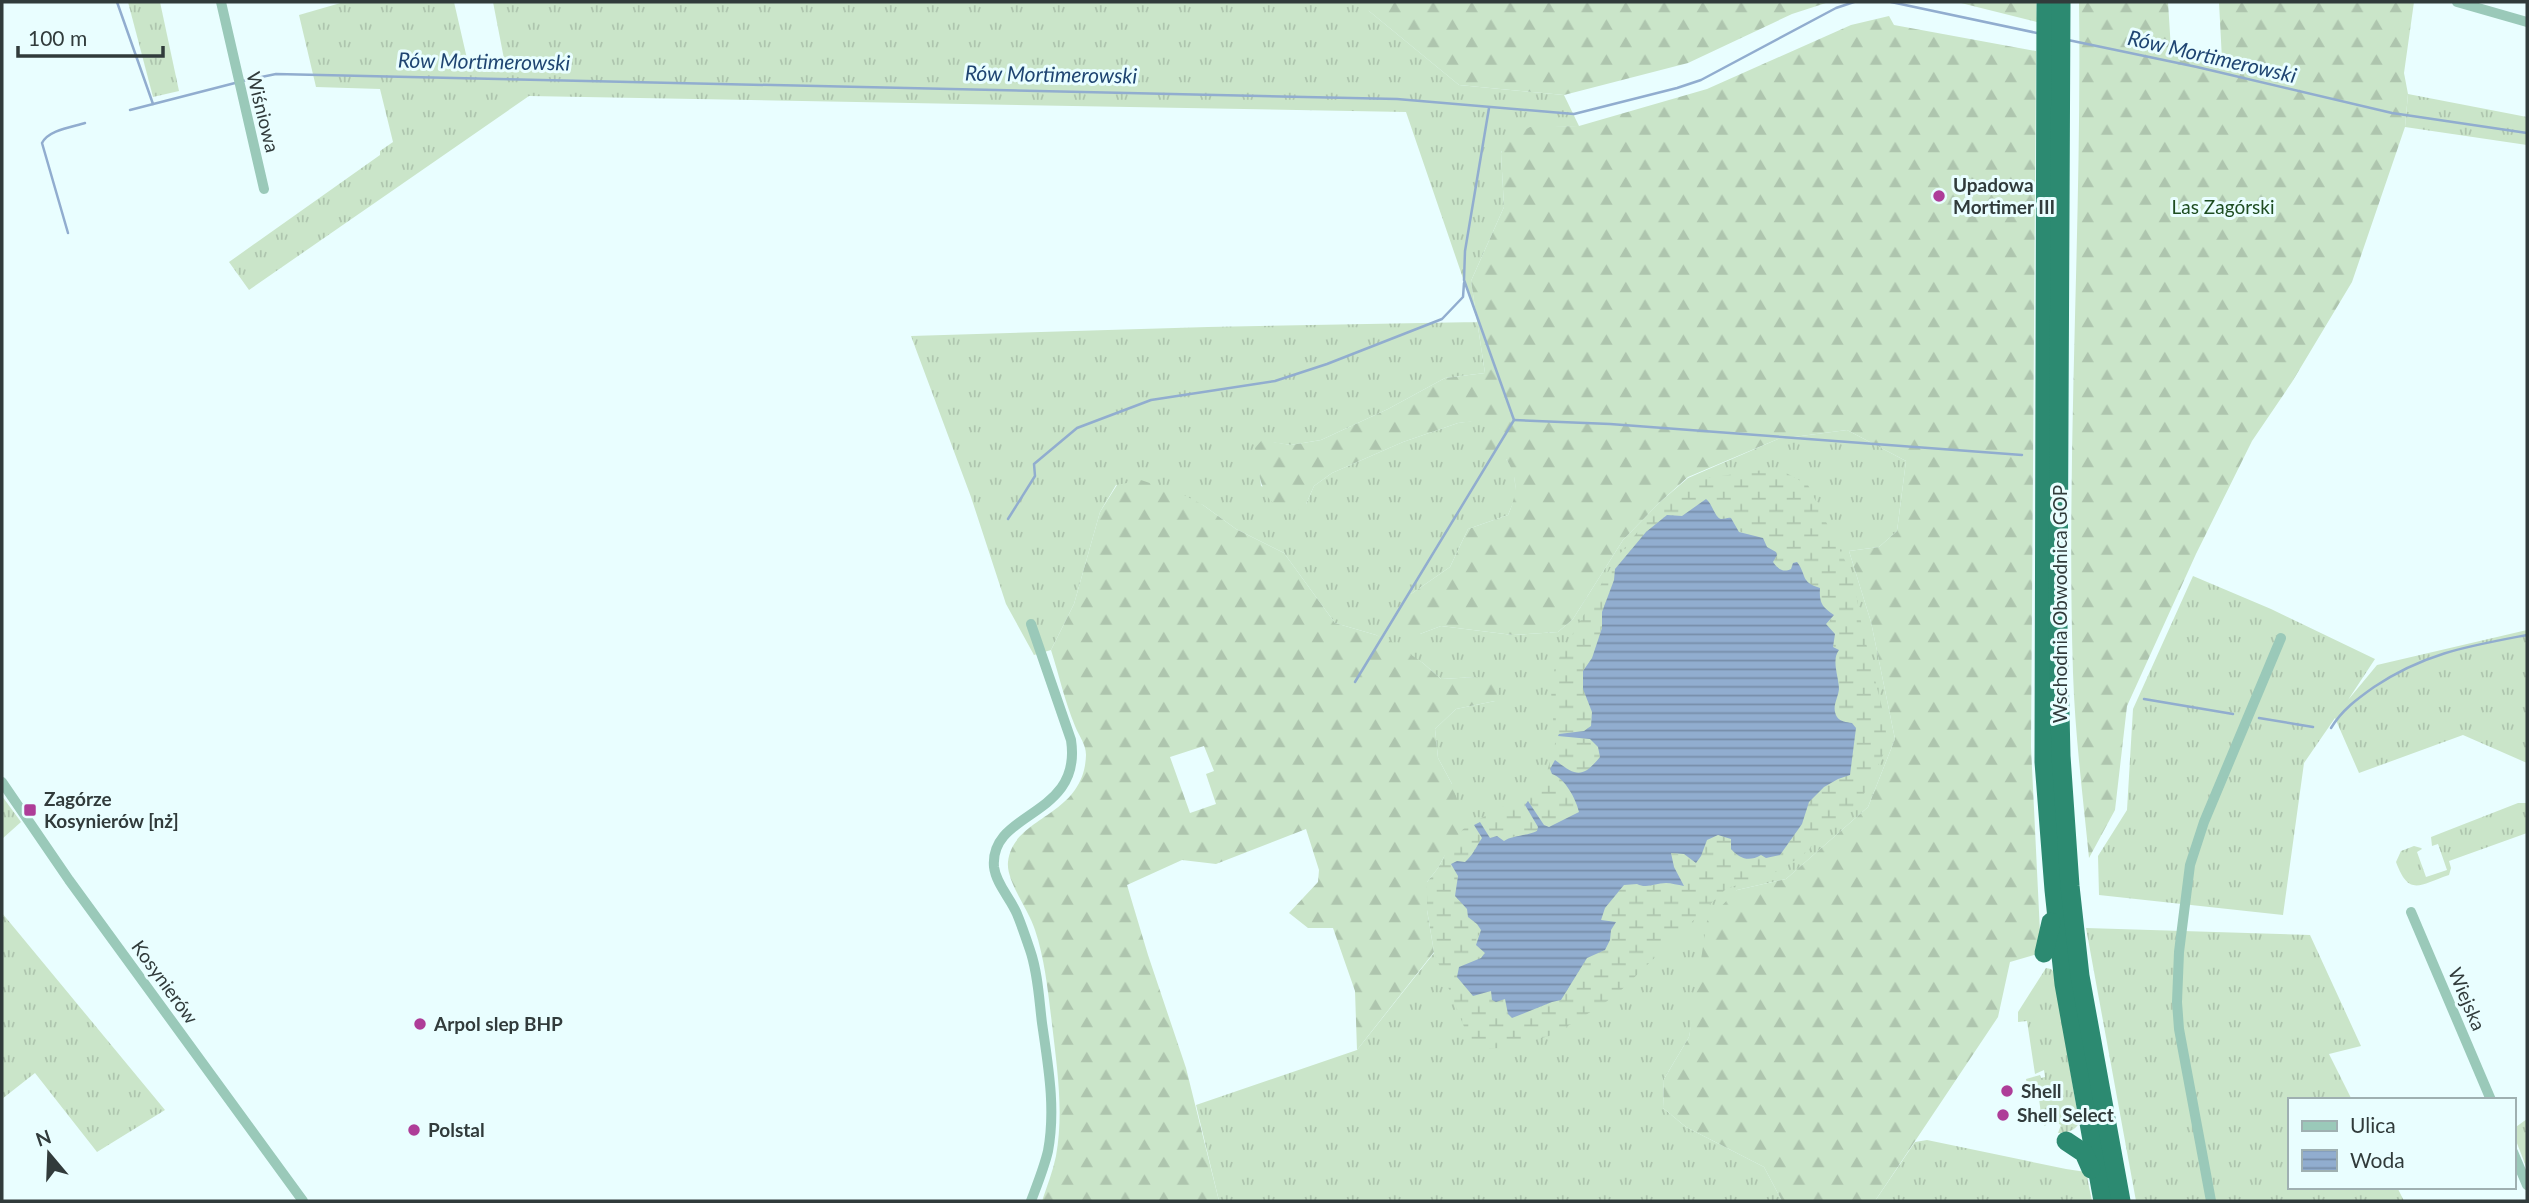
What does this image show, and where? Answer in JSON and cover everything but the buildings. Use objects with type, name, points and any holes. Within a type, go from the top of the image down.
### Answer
[{"type":"highway","name":"Wschodnia Obwodnica GOP","points":[[2046,2],[2053,119],[2061,756],[2070,886],[2108,1200]]},
{"type":"highway","name":"Wschodnia Obwodnica GOP","points":[[2061,2],[2053,119],[2043,762],[2066,997],[2108,1200]]},
{"type":"highway","points":[[2044,953],[2050,933],[2054,890]]},
{"type":"highway","points":[[2066,1141],[2084,1153],[2108,1200]]},
{"type":"street","name":"Wiśniowa","points":[[220,2],[264,189]]},
{"type":"street","points":[[2456,2],[2527,22]]},
{"type":"street","points":[[1031,624],[1071,740],[1074,758],[1066,784],[1056,796],[1004,836],[995,849],[994,868],[1017,913],[1036,974],[1051,1088],[1048,1152],[1031,1201]]},
{"type":"street","points":[[2211,1201],[2179,1029],[2177,1002],[2183,918],[2190,865],[2204,822],[2281,638]]},
{"type":"street","name":"Kosynierów","points":[[2,782],[69,880],[303,1201]]},
{"type":"street","name":"Wiejska","points":[[2411,912],[2490,1098]]},
{"type":"street","points":[[2515,1155],[2525,1172],[2527,1185]]},
{"type":"green space","points":[[128,2],[160,2],[179,91],[153,97]]},
{"type":"green space","points":[[344,2],[454,2],[468,63],[505,64],[493,2],[1366,2],[1369,11],[1459,85],[1564,95],[1579,126],[1530,128],[1501,152],[1504,207],[1471,281],[1477,318],[1406,112],[529,96],[249,290],[229,262],[380,155],[380,151],[393,142],[380,89],[316,87],[299,15]]},
{"type":"green space","points":[[1358,2],[1829,2],[1792,14],[1688,63],[1564,95],[1459,85]]},
{"type":"green space","points":[[1957,2],[2036,2],[2037,22]]},
{"type":"green space","name":"Las Zagórski","points":[[2079,2],[2168,2],[2171,50],[2222,60],[2219,2],[2414,2],[2404,73],[2408,94],[2405,127],[2352,282],[2292,382],[2252,441],[2196,554],[2127,706],[2115,810],[2089,858],[2076,719],[2071,589]]},
{"type":"green space","points":[[1889,16],[1894,25],[2036,51],[2031,747],[2041,953],[2010,962],[1998,1017],[1875,1201],[1782,1201],[1764,1167],[1686,1127],[1663,1108],[1664,1079],[1689,1037],[1707,921],[1737,890],[1786,879],[1868,807],[1895,739],[1871,622],[1849,551],[1879,547],[1897,531],[1906,461],[1847,430],[1778,439],[1688,477],[1623,540],[1573,619],[1558,632],[1513,635],[1441,626],[1420,634],[1408,633],[1402,620],[1411,594],[1450,567],[1468,529],[1508,515],[1511,508],[1515,480],[1506,459],[1476,453],[1475,442],[1501,430],[1487,420],[1458,423],[1403,442],[1332,473],[1314,486],[1306,504],[1291,514],[1280,509],[1267,495],[1260,478],[1255,448],[1262,440],[1291,445],[1321,440],[1388,409],[1445,378],[1485,373],[1471,281],[1504,207],[1501,153],[1506,140],[1530,127],[1579,126],[1707,89],[1851,25]]},
{"type":"green space","points":[[2408,94],[2527,117],[2527,145],[2405,127]]},
{"type":"green space","points":[[1477,322],[1485,373],[1445,378],[1388,409],[1321,440],[1291,445],[1262,441],[1259,469],[1261,486],[1306,504],[1314,486],[1332,473],[1403,442],[1458,423],[1487,419],[1502,430],[1506,459],[1514,471],[1516,496],[1508,515],[1468,529],[1450,567],[1411,594],[1420,634],[1441,626],[1513,635],[1558,632],[1573,619],[1623,540],[1660,502],[1688,478],[1778,439],[1847,430],[1906,461],[1897,531],[1879,547],[1849,551],[1871,622],[1895,739],[1868,807],[1786,879],[1737,890],[1696,1001],[1689,1037],[1664,1079],[1663,1108],[1686,1127],[1764,1167],[1782,1201],[1219,1201],[1196,1105],[1357,1050],[1434,953],[1452,784],[1438,758],[1435,729],[1456,709],[1495,701],[1476,677],[1441,679],[1423,663],[1376,635],[1335,623],[1284,553],[1236,529],[1203,505],[1116,485],[1100,512],[1074,604],[1051,650],[1034,655],[1006,604],[971,497],[911,336]]},
{"type":"green space","points":[[1777,468],[1808,485],[1853,577],[1862,627],[1885,720],[1887,747],[1862,798],[1802,856],[1767,877],[1727,888],[1615,996],[1549,1036],[1502,1048],[1473,1049],[1434,952],[1427,910],[1427,882],[1452,842],[1466,826],[1531,792],[1544,782],[1555,744],[1551,691],[1555,665],[1615,560],[1643,525],[1678,492],[1700,479]],"holes":[[[1701,501],[1711,502],[1720,516],[1732,527],[1763,538],[1767,547],[1773,549],[1776,566],[1782,570],[1791,569],[1810,585],[1832,620],[1826,624],[1833,632],[1839,682],[1835,713],[1840,720],[1852,723],[1838,779],[1824,787],[1809,802],[1802,824],[1780,855],[1737,855],[1731,849],[1731,839],[1718,835],[1707,840],[1704,847],[1691,858],[1671,852],[1674,867],[1665,883],[1624,885],[1605,908],[1601,921],[1613,921],[1610,940],[1605,950],[1587,958],[1561,1000],[1513,1018],[1508,1014],[1505,999],[1492,997],[1491,991],[1473,996],[1469,994],[1459,967],[1481,958],[1485,953],[1476,940],[1481,931],[1455,896],[1457,861],[1465,863],[1482,839],[1474,826],[1480,822],[1490,838],[1504,841],[1537,831],[1539,827],[1525,805],[1531,805],[1544,825],[1549,827],[1579,812],[1555,761],[1579,774],[1588,770],[1600,757],[1598,747],[1590,739],[1568,738],[1559,734],[1584,731],[1591,726],[1592,712],[1583,689],[1583,671],[1592,658],[1602,627],[1602,612],[1614,580],[1615,569],[1646,532],[1667,515],[1682,516]]]},
{"type":"green space","points":[[1141,480],[1184,495],[1236,529],[1284,553],[1335,623],[1394,643],[1441,679],[1476,677],[1501,682],[1495,701],[1456,709],[1435,729],[1438,758],[1452,784],[1466,826],[1452,842],[1427,882],[1427,910],[1434,952],[1357,1050],[1355,991],[1333,928],[1308,928],[1289,913],[1318,882],[1319,870],[1306,829],[1216,864],[1182,860],[1127,885],[1186,1068],[1219,1201],[1042,1201],[1055,1162],[1058,1139],[1058,1073],[1041,953],[1032,922],[1014,887],[1008,862],[1013,846],[1022,834],[1062,804],[1074,792],[1082,776],[1085,747],[1068,708],[1051,650],[1074,604],[1100,512],[1117,485]],"holes":[[[1204,746],[1214,771],[1206,774],[1216,804],[1190,813],[1170,757]]]},
{"type":"green space","points":[[2193,576],[2271,609],[2375,659],[2348,700],[2377,665],[2527,630],[2527,763],[2463,735],[2359,773],[2335,718],[2304,763],[2283,915],[2099,895],[2098,856],[2127,810],[2133,709]]},
{"type":"green space","points":[[2,796],[21,822],[2,839]]},
{"type":"green space","points":[[2518,803],[2527,803],[2527,833],[2449,861],[2449,875],[2422,885],[2411,884],[2401,873],[2396,862],[2401,851],[2414,846],[2422,849],[2417,852],[2426,877],[2447,870],[2438,844],[2432,846],[2431,837]]},
{"type":"green space","points":[[2,913],[165,1110],[97,1152],[35,1073],[2,1099]]},
{"type":"green space","points":[[2086,928],[2310,935],[2361,1046],[2329,1054],[2351,1098],[2288,1098],[2288,1189],[2398,1189],[2404,1201],[2136,1201]]},
{"type":"green space","points":[[2046,968],[2054,972],[2079,1123],[2073,1130],[2061,1133],[2058,1133],[2061,1125],[2050,1119],[2044,1125],[2048,1118],[2041,1114],[2038,1091],[2028,1092],[2027,1085],[2031,1086],[2031,1083],[2027,1084],[2026,1079],[2040,1075],[2041,1078],[2045,1077],[2044,1070],[2035,1074],[2027,1021],[2018,1022],[2018,1012]]},
{"type":"green space","points":[[2527,1119],[2527,1169],[2515,1138],[2515,1128]]},
{"type":"green space","points":[[1927,1140],[2086,1172],[2092,1201],[1875,1201],[1915,1142]]},
{"type":"water","points":[[1706,499],[1719,518],[1731,518],[1739,532],[1763,538],[1767,547],[1776,552],[1773,562],[1779,568],[1791,569],[1793,563],[1797,562],[1807,581],[1820,588],[1822,604],[1834,615],[1826,624],[1835,634],[1833,647],[1839,650],[1836,669],[1839,689],[1835,713],[1840,720],[1852,723],[1856,728],[1850,775],[1824,787],[1809,802],[1802,824],[1780,855],[1745,858],[1731,849],[1731,839],[1718,835],[1707,840],[1696,863],[1684,854],[1671,853],[1674,867],[1684,886],[1666,883],[1648,886],[1624,885],[1605,908],[1601,920],[1616,922],[1605,950],[1587,958],[1561,1000],[1512,1018],[1508,1014],[1505,999],[1496,1002],[1492,1000],[1491,991],[1473,996],[1457,977],[1459,967],[1481,958],[1485,953],[1476,945],[1481,930],[1468,917],[1467,909],[1455,896],[1458,876],[1451,864],[1457,861],[1465,862],[1472,854],[1482,838],[1474,825],[1480,822],[1490,838],[1497,836],[1504,841],[1537,831],[1538,827],[1525,805],[1528,801],[1544,825],[1549,827],[1579,812],[1569,790],[1550,769],[1555,760],[1579,773],[1588,769],[1600,757],[1598,747],[1590,739],[1558,736],[1584,731],[1591,726],[1592,712],[1583,689],[1583,671],[1592,658],[1602,628],[1602,612],[1614,580],[1615,569],[1646,532],[1667,515],[1682,516]]},
{"type":"waterway","name":"Rów Mortimerowski","points":[[117,2],[153,104]]},
{"type":"waterway","name":"Rów Mortimerowski","points":[[242,81],[276,74],[1397,99],[1574,114],[1701,80],[1836,8],[1854,2]]},
{"type":"waterway","name":"Rów Mortimerowski","points":[[1891,2],[2037,33]]},
{"type":"waterway","name":"Rów Mortimerowski","points":[[2068,40],[2392,113],[2527,133]]},
{"type":"waterway","points":[[130,110],[235,83]]},
{"type":"waterway","points":[[1355,682],[1514,420],[1464,280],[1465,251],[1489,108]]},
{"type":"waterway","points":[[68,233],[42,143],[55,132],[85,123]]},
{"type":"waterway","points":[[1008,519],[1035,476],[1034,464],[1077,428],[1151,400],[1275,381],[1327,364],[1442,319],[1463,297],[1464,283]]},
{"type":"waterway","points":[[1514,420],[1610,424],[2022,455]]},
{"type":"waterway","points":[[2331,728],[2345,710],[2362,696],[2411,666],[2448,652],[2527,635]]},
{"type":"waterway","points":[[2144,699],[2233,714]]},
{"type":"waterway","points":[[2259,718],[2313,727]]},
{"type":"place","name":"Upadowa Mortimer III","points":[[1939,196]]},
{"type":"place","name":"Zagórze Kosynierów [nż]","points":[[30,810]]},
{"type":"place","name":"Arpol slep BHP","points":[[420,1024]]},
{"type":"place","name":"Shell","points":[[2007,1091]]},
{"type":"place","name":"Shell Select","points":[[2003,1115]]},
{"type":"place","name":"Polstal","points":[[414,1130]]}]
